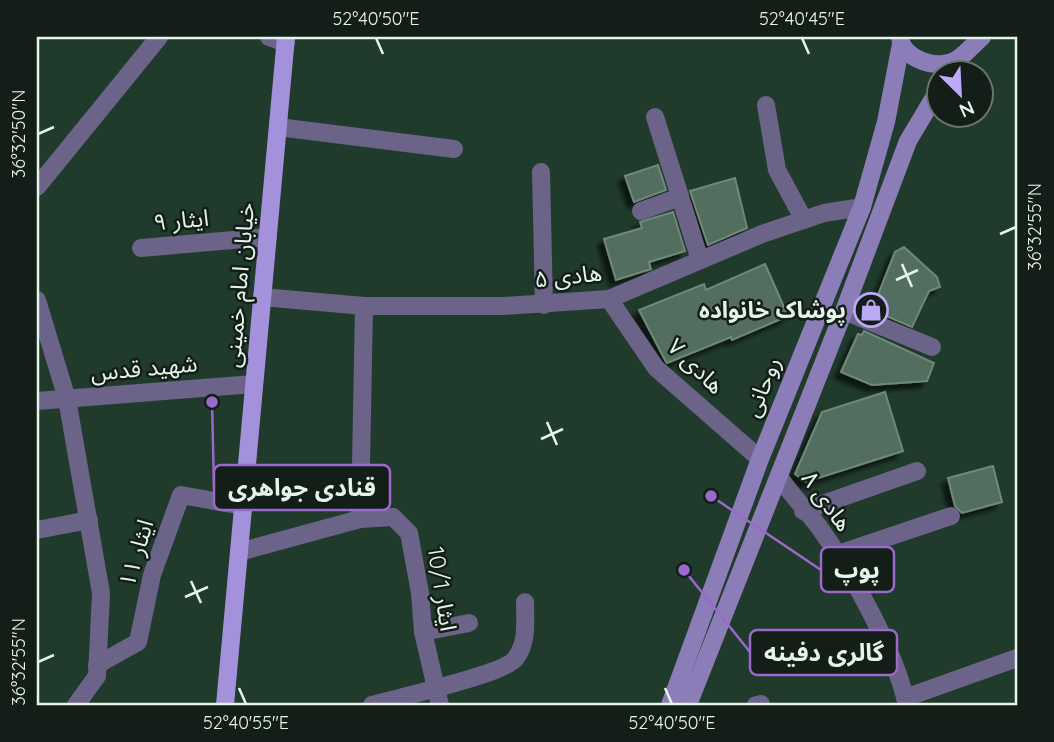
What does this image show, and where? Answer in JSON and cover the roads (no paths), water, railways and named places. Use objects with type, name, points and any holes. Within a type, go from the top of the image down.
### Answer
[{"type":"main road","points":[[959,60],[982,37]]},
{"type":"main road","name":"خیابان امام خمینی","points":[[225,705],[278,127],[280,39]]},
{"type":"main road","points":[[901,40],[912,55],[925,62]]},
{"type":"main road","name":"روحانی","points":[[670,705],[760,459],[862,207],[886,122],[901,40]]},
{"type":"main road","points":[[688,705],[844,312],[908,141],[925,112]]},
{"type":"main road","points":[[796,370],[817,380]]},
{"type":"street","points":[[37,187],[159,37]]},
{"type":"street","points":[[766,105],[777,170],[804,220]]},
{"type":"street","points":[[655,117],[700,260]]},
{"type":"street","points":[[278,127],[454,149]]},
{"type":"street","points":[[541,172],[544,305]]},
{"type":"street","points":[[641,212],[680,197]]},
{"type":"street","name":"هادی ۵","points":[[262,297],[364,306],[544,305],[609,299],[804,220],[862,207]]},
{"type":"street","name":"ایثار ۹","points":[[141,248],[268,237]]},
{"type":"street","name":"هادی ۷","points":[[609,299],[656,368],[760,459]]},
{"type":"street","points":[[37,300],[67,399],[102,593],[97,676],[76,705]]},
{"type":"street","points":[[360,519],[364,306]]},
{"type":"street","points":[[844,312],[932,347]]},
{"type":"street","name":"شهید قدس","points":[[37,401],[254,384]]},
{"type":"street","points":[[803,511],[917,471]]},
{"type":"street","name":"هادی ۸","points":[[779,477],[818,527],[869,611],[899,674],[906,701]]},
{"type":"street","name":"ایثار ۱۱","points":[[97,665],[138,642],[152,575],[181,495],[243,506]]},
{"type":"street","points":[[835,555],[951,516]]},
{"type":"street","name":"ایثار 10/1","points":[[239,552],[360,519],[393,517],[409,533],[421,593],[423,632],[440,705]]},
{"type":"street","points":[[37,530],[89,520]]},
{"type":"street","points":[[372,705],[490,673],[514,661],[525,639],[525,603]]},
{"type":"street","points":[[423,632],[469,623]]},
{"type":"street","points":[[906,701],[1017,658]]},
{"type":"place","name":"پوشاک خانواده","points":[[871,310]]},
{"type":"place","name":"قنادی جواهری","points":[[212,402]]},
{"type":"place","name":"پوپ","points":[[711,496]]},
{"type":"place","name":"گالری دفینه","points":[[684,570]]}]
